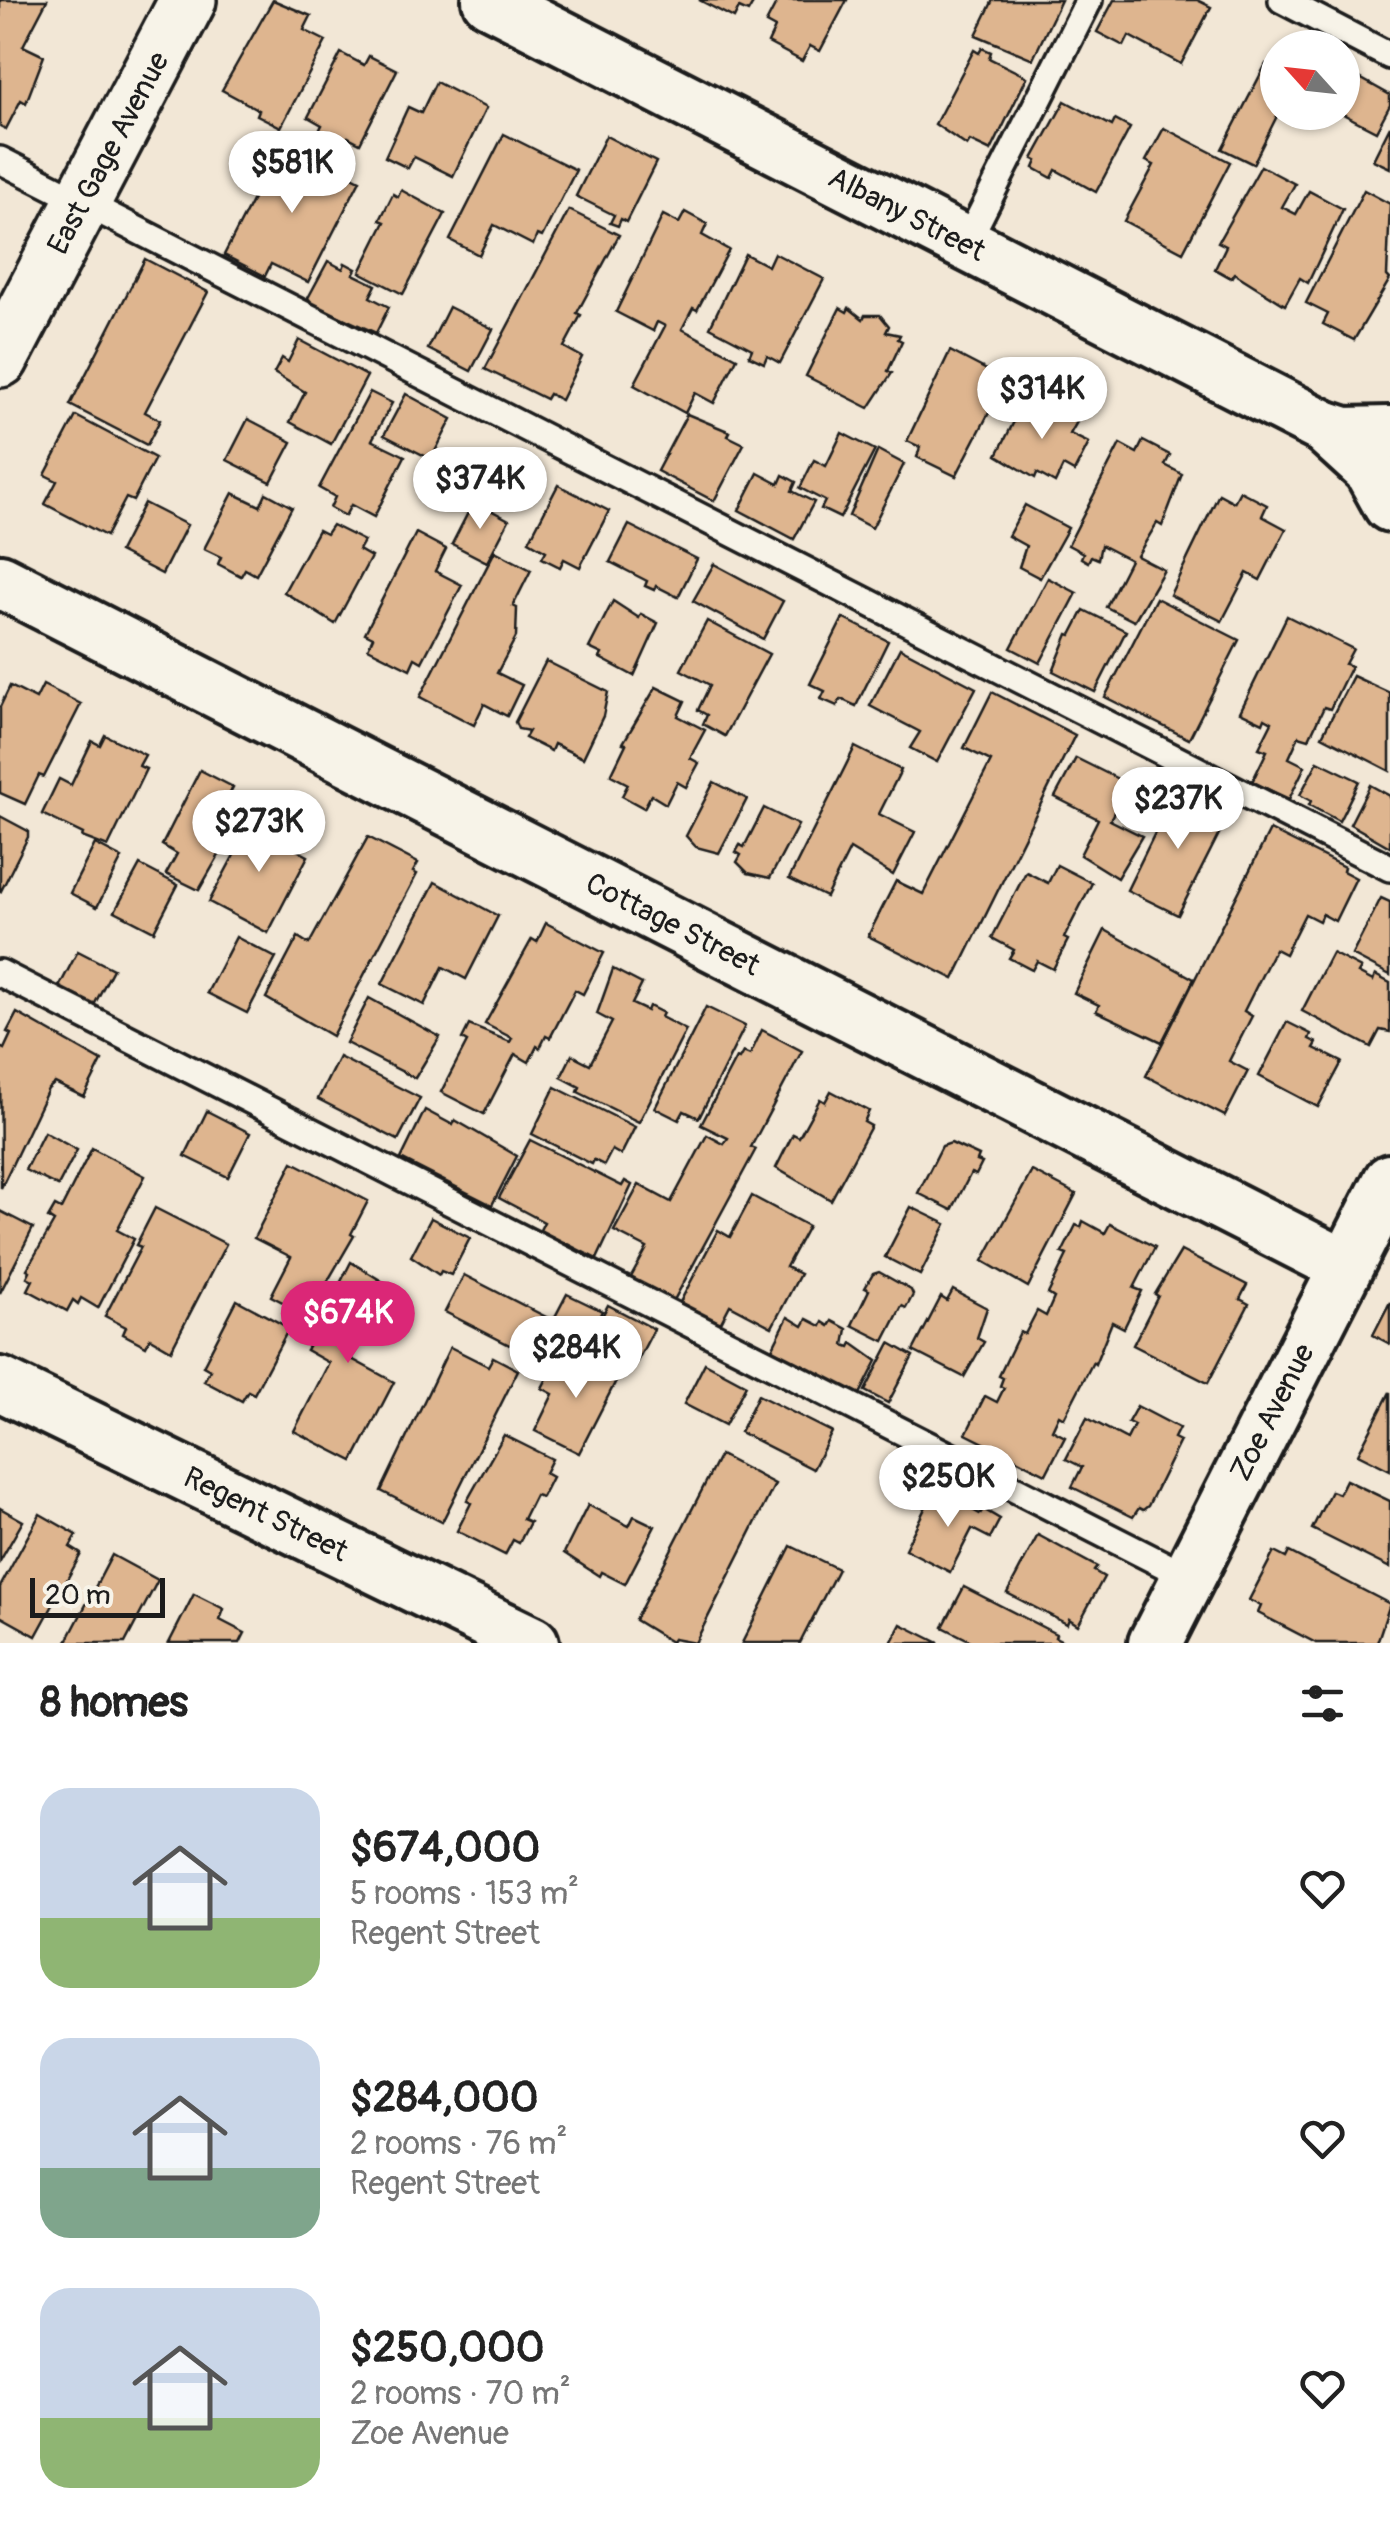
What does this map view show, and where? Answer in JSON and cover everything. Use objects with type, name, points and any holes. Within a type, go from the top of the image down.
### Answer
[{"type":"main road","name":"East Gage Avenue","points":[[0,359],[188,0]]},
{"type":"street","name":"Albany Street","points":[[489,0],[1324,427],[1345,434],[1390,433]]},
{"type":"street","name":"Albany Street","points":[[1324,427],[1370,469],[1390,506]]},
{"type":"street","name":"Cottage Street","points":[[0,581],[1346,1267]]},
{"type":"street","name":"Zoe Avenue","points":[[1155,1643],[1390,1181]]},
{"type":"street","name":"Regent Street","points":[[0,1384],[532,1643]]},
{"type":"lane","points":[[966,244],[1089,0]]},
{"type":"lane","points":[[1282,0],[1390,56]]},
{"type":"lane","points":[[0,160],[1390,868]]},
{"type":"lane","points":[[0,973],[1188,1577]]},
{"type":"building","points":[[0,0],[47,0],[23,46],[44,56],[26,103],[21,100],[6,129],[0,126]]},
{"type":"building","points":[[273,0],[311,16],[304,30],[326,41],[281,127],[222,90]]},
{"type":"building","points":[[699,0],[755,0],[748,12],[739,8],[734,18]]},
{"type":"building","points":[[778,0],[847,0],[820,51],[810,46],[802,61],[768,43],[775,28],[766,23]]},
{"type":"building","points":[[993,0],[1061,0],[1033,59],[976,35]]},
{"type":"building","points":[[1114,0],[1197,0],[1211,7],[1181,64],[1129,36],[1124,46],[1097,32]]},
{"type":"building","points":[[982,48],[991,52],[989,58],[1027,77],[991,151],[970,141],[967,146],[935,124],[974,50],[979,53]]},
{"type":"building","points":[[341,53],[364,65],[369,56],[397,70],[360,143],[348,137],[340,152],[315,139],[322,125],[308,117]]},
{"type":"building","points":[[1260,76],[1260,130],[1270,130],[1253,164],[1222,149]]},
{"type":"building","points":[[1360,78],[1390,95],[1390,105],[1376,131],[1360,123]]},
{"type":"building","points":[[436,82],[486,108],[453,176],[414,157],[408,168],[385,157],[408,107],[421,113]]},
{"type":"building","points":[[1065,101],[1112,126],[1115,120],[1130,128],[1096,192],[1056,170],[1052,178],[1034,168],[1037,161],[1033,159]]},
{"type":"building","points":[[1390,126],[1390,168],[1373,160]]},
{"type":"building","points":[[1164,128],[1230,162],[1183,252],[1124,221],[1154,165],[1146,161]]},
{"type":"building","points":[[504,134],[576,170],[542,237],[537,235],[533,245],[494,225],[479,255],[450,240]]},
{"type":"building","points":[[606,136],[656,162],[626,222],[621,219],[618,226],[610,223],[614,215],[576,196]]},
{"type":"building","points":[[281,145],[360,180],[308,282],[271,264],[265,276],[224,255]]},
{"type":"building","points":[[1261,166],[1295,184],[1282,207],[1296,214],[1309,191],[1343,209],[1308,283],[1300,278],[1285,305],[1234,273],[1231,278],[1215,269],[1226,246],[1218,242]]},
{"type":"building","points":[[401,190],[445,214],[403,294],[360,272],[385,222],[380,220],[393,194],[398,197]]},
{"type":"building","points":[[1364,190],[1390,204],[1390,279],[1354,340],[1323,324],[1328,314],[1306,303]]},
{"type":"building","points":[[569,210],[619,235],[577,313],[581,315],[564,347],[582,357],[561,400],[549,394],[546,399],[485,369]]},
{"type":"building","points":[[685,212],[707,224],[702,235],[729,250],[697,310],[693,308],[682,329],[737,358],[714,403],[695,393],[685,413],[634,385],[665,326],[657,322],[653,331],[616,312],[663,215],[679,223]]},
{"type":"building","points":[[774,253],[824,279],[780,363],[767,356],[764,363],[749,356],[752,349],[710,327],[745,254],[768,266]]},
{"type":"building","points":[[145,259],[208,292],[145,412],[160,420],[147,445],[70,405]]},
{"type":"building","points":[[328,261],[343,269],[345,263],[356,269],[353,274],[376,285],[370,297],[389,307],[376,333],[314,305],[308,298]]},
{"type":"building","points":[[449,307],[493,329],[471,371],[428,349]]},
{"type":"building","points":[[840,308],[847,312],[849,308],[863,319],[865,315],[880,315],[889,326],[886,332],[900,335],[898,339],[902,341],[888,371],[892,373],[869,408],[806,376]]},
{"type":"building","points":[[299,340],[367,376],[331,444],[290,422],[305,392],[274,373],[282,358],[288,362]]},
{"type":"building","points":[[950,351],[1006,380],[956,476],[917,457],[920,447],[907,441]]},
{"type":"building","points":[[370,392],[392,403],[372,440],[405,456],[374,517],[351,505],[345,516],[330,508],[335,497],[319,488]]},
{"type":"building","points":[[406,394],[452,419],[431,459],[384,435]]},
{"type":"building","points":[[1027,396],[1077,422],[1070,434],[1089,443],[1074,472],[1063,466],[1055,483],[1037,473],[1035,478],[997,455]]},
{"type":"building","points":[[687,414],[730,432],[728,436],[744,444],[714,501],[657,471]]},
{"type":"building","points":[[76,416],[155,458],[133,501],[126,498],[106,536],[45,504],[57,481],[45,475]]},
{"type":"building","points":[[248,419],[292,442],[271,482],[227,460]]},
{"type":"building","points":[[842,433],[875,450],[840,518],[821,509],[825,501],[800,488],[814,460],[826,466]]},
{"type":"building","points":[[1143,441],[1170,455],[1165,465],[1182,474],[1162,526],[1157,523],[1137,556],[1164,570],[1134,621],[1106,607],[1130,560],[1101,545],[1098,559],[1091,556],[1088,562],[1081,558],[1083,553],[1068,545],[1120,444],[1137,453]]},
{"type":"building","points":[[878,450],[904,464],[872,528],[849,516]]},
{"type":"building","points":[[758,473],[779,484],[783,475],[796,482],[792,491],[814,502],[794,539],[739,510]]},
{"type":"building","points":[[558,485],[609,511],[580,567],[564,559],[560,567],[542,558],[546,551],[529,541]]},
{"type":"building","points":[[1240,491],[1267,505],[1262,516],[1286,529],[1260,580],[1247,573],[1222,621],[1170,595],[1219,494],[1234,502]]},
{"type":"building","points":[[233,493],[260,506],[266,493],[292,507],[256,575],[245,569],[241,576],[218,564],[221,557],[204,549]]},
{"type":"building","points":[[474,501],[509,520],[487,562],[452,544]]},
{"type":"building","points":[[144,503],[187,525],[162,574],[119,552]]},
{"type":"building","points":[[1025,505],[1068,528],[1040,578],[1019,567],[1026,546],[1008,536]]},
{"type":"building","points":[[332,525],[364,541],[359,550],[371,557],[335,624],[284,592],[318,530],[326,534]]},
{"type":"building","points":[[629,525],[697,559],[678,597],[656,586],[654,590],[645,586],[647,581],[610,562]]},
{"type":"building","points":[[416,533],[446,549],[435,571],[462,585],[422,662],[415,658],[410,669],[368,648],[373,637],[365,633]]},
{"type":"building","points":[[495,551],[531,570],[513,606],[517,608],[516,637],[497,673],[522,685],[507,716],[484,704],[474,725],[420,697]]},
{"type":"building","points":[[714,564],[783,601],[763,639],[693,601]]},
{"type":"building","points":[[1048,578],[1077,593],[1040,663],[1011,648]]},
{"type":"building","points":[[1156,598],[1239,640],[1189,739],[1105,697]]},
{"type":"building","points":[[613,601],[639,618],[641,614],[658,623],[634,676],[589,648]]},
{"type":"building","points":[[1084,610],[1126,631],[1095,692],[1053,671],[1068,634],[1071,635]]},
{"type":"building","points":[[1287,616],[1353,649],[1345,664],[1351,666],[1330,709],[1324,707],[1309,739],[1299,736],[1289,758],[1305,766],[1289,799],[1252,782],[1267,751],[1259,748],[1272,722],[1265,718],[1263,723],[1240,712]]},
{"type":"building","points":[[843,618],[888,641],[856,706],[841,699],[837,706],[821,699],[825,691],[810,684]]},
{"type":"building","points":[[707,621],[769,654],[725,736],[703,724],[707,715],[698,710],[710,685],[681,670]]},
{"type":"building","points":[[900,648],[976,688],[937,762],[910,748],[920,732],[870,706]]},
{"type":"building","points":[[546,661],[608,692],[603,716],[583,758],[554,744],[551,751],[525,738],[529,731],[518,729],[515,722]]},
{"type":"building","points":[[1353,676],[1390,693],[1390,771],[1322,736]]},
{"type":"building","points":[[43,685],[81,704],[44,777],[39,775],[25,804],[0,793],[0,707],[10,686],[36,699]]},
{"type":"building","points":[[656,687],[685,701],[678,716],[705,730],[690,758],[699,763],[686,787],[677,782],[666,804],[651,795],[644,808],[622,796],[628,784],[611,775],[626,744],[623,743]]},
{"type":"building","points":[[992,692],[1075,735],[954,979],[868,936],[896,881],[923,894],[991,761],[964,748]]},
{"type":"building","points":[[105,735],[145,755],[139,766],[146,769],[108,847],[42,814],[59,779],[71,785],[92,741],[100,745]]},
{"type":"building","points":[[855,747],[901,770],[879,814],[915,832],[893,875],[850,849],[826,897],[789,879]]},
{"type":"building","points":[[1076,758],[1128,784],[1110,820],[1142,836],[1117,878],[1080,855],[1098,819],[1055,797]]},
{"type":"building","points":[[1318,761],[1359,781],[1339,821],[1309,805],[1311,801],[1300,795]]},
{"type":"building","points":[[200,770],[233,787],[227,799],[246,808],[199,890],[166,874],[177,854],[162,845]]},
{"type":"building","points":[[714,782],[747,799],[719,853],[696,847],[686,836]]},
{"type":"building","points":[[1370,785],[1390,796],[1390,847],[1350,824]]},
{"type":"building","points":[[1177,788],[1229,814],[1178,915],[1127,890]]},
{"type":"building","points":[[764,808],[798,825],[770,878],[748,873],[737,862],[741,855],[736,852],[740,845],[744,847]]},
{"type":"building","points":[[256,814],[288,830],[282,842],[308,856],[268,933],[209,902]]},
{"type":"building","points":[[0,816],[28,831],[28,837],[0,893]]},
{"type":"building","points":[[1270,830],[1344,867],[1343,871],[1356,878],[1335,921],[1322,914],[1319,921],[1305,914],[1285,954],[1275,949],[1244,1011],[1252,1016],[1229,1061],[1248,1071],[1225,1116],[1146,1076]]},
{"type":"building","points":[[368,837],[418,863],[413,872],[417,874],[332,1036],[266,998],[298,937],[309,944]]},
{"type":"building","points":[[95,844],[122,858],[97,907],[70,893]]},
{"type":"building","points":[[140,865],[178,885],[154,931],[115,911]]},
{"type":"building","points":[[1057,865],[1092,883],[1053,969],[1037,961],[1032,970],[1009,958],[1014,950],[992,938],[1026,872],[1048,883]]},
{"type":"building","points":[[435,882],[498,916],[466,979],[443,967],[424,1005],[382,984]]},
{"type":"building","points":[[1381,898],[1390,902],[1390,975],[1352,955]]},
{"type":"building","points":[[546,923],[604,953],[583,994],[575,990],[550,1038],[546,1036],[540,1048],[537,1046],[529,1062],[515,1054],[484,1114],[441,1092],[467,1042],[462,1039],[469,1025],[510,1042],[512,1038],[485,1024],[532,939],[537,942]]},
{"type":"building","points":[[1105,930],[1194,979],[1162,1042],[1096,1011],[1099,1005],[1074,993]]},
{"type":"building","points":[[236,937],[276,958],[247,1013],[207,993]]},
{"type":"building","points":[[78,951],[113,969],[93,1007],[58,989]]},
{"type":"building","points":[[1332,953],[1361,968],[1358,973],[1373,981],[1375,975],[1390,983],[1390,1032],[1380,1030],[1371,1047],[1302,1011]]},
{"type":"building","points":[[613,969],[642,984],[632,1004],[647,1011],[649,1006],[686,1030],[639,1122],[578,1092],[580,1087],[561,1077],[572,1055],[590,1064],[612,1022],[597,1014]]},
{"type":"building","points":[[369,998],[440,1037],[415,1078],[346,1043]]},
{"type":"building","points":[[706,1007],[745,1026],[699,1118],[684,1111],[679,1120],[655,1108]]},
{"type":"building","points":[[17,1013],[102,1061],[84,1097],[55,1083],[48,1089],[1,1188],[0,1047],[4,1049]]},
{"type":"building","points":[[1287,1022],[1311,1034],[1309,1039],[1317,1043],[1314,1048],[1342,1062],[1318,1107],[1259,1076]]},
{"type":"building","points":[[762,1030],[802,1051],[751,1147],[756,1149],[673,1302],[630,1279],[647,1248],[614,1231],[639,1185],[671,1202],[707,1135],[724,1144],[728,1138],[701,1125],[736,1058],[743,1052],[750,1055]]},
{"type":"building","points":[[339,1057],[420,1098],[398,1140],[318,1099]]},
{"type":"building","points":[[555,1087],[635,1127],[621,1155],[612,1150],[604,1165],[594,1160],[592,1164],[532,1134]]},
{"type":"building","points":[[831,1091],[869,1111],[864,1122],[871,1126],[831,1200],[776,1168],[793,1134],[799,1137],[820,1099],[825,1102]]},
{"type":"building","points":[[425,1110],[453,1125],[455,1120],[517,1156],[492,1205],[401,1159]]},
{"type":"building","points":[[207,1111],[250,1133],[228,1177],[185,1156]]},
{"type":"building","points":[[44,1132],[77,1150],[58,1186],[25,1170]]},
{"type":"building","points":[[530,1140],[622,1186],[625,1181],[632,1185],[597,1259],[540,1230],[544,1222],[499,1198]]},
{"type":"building","points":[[951,1143],[979,1156],[977,1161],[982,1163],[976,1175],[971,1173],[952,1210],[918,1193],[942,1146]]},
{"type":"building","points":[[92,1148],[145,1176],[117,1230],[134,1239],[98,1308],[81,1298],[78,1304],[73,1300],[67,1311],[28,1290],[33,1280],[27,1277],[27,1269],[54,1222],[48,1218],[55,1206],[61,1209]]},
{"type":"building","points":[[293,1162],[368,1201],[351,1234],[354,1236],[308,1315],[271,1296],[291,1257],[254,1238]]},
{"type":"building","points":[[1032,1171],[1076,1194],[1028,1287],[983,1261]]},
{"type":"building","points":[[752,1196],[808,1226],[786,1267],[800,1274],[772,1327],[730,1305],[718,1328],[678,1306],[718,1230],[730,1237]]},
{"type":"building","points":[[911,1207],[946,1224],[920,1275],[885,1257]]},
{"type":"building","points":[[155,1208],[226,1244],[171,1350],[150,1338],[146,1346],[123,1334],[126,1327],[105,1316],[141,1247],[136,1245]]},
{"type":"building","points":[[0,1211],[33,1228],[0,1293]]},
{"type":"building","points":[[431,1218],[470,1238],[451,1275],[441,1271],[439,1275],[411,1256]]},
{"type":"building","points":[[1083,1221],[1105,1233],[1110,1224],[1155,1247],[1134,1288],[1142,1291],[1124,1328],[1112,1322],[1095,1364],[1064,1418],[1059,1415],[1052,1430],[1065,1437],[1046,1474],[966,1434],[985,1396],[997,1402],[1004,1388],[999,1376],[1020,1332],[1025,1334],[1037,1311],[1046,1316],[1054,1298],[1048,1294],[1067,1255],[1062,1253],[1076,1225],[1081,1227]]},
{"type":"building","points":[[1181,1251],[1247,1285],[1240,1299],[1249,1304],[1208,1383],[1133,1345],[1158,1296],[1155,1294]]},
{"type":"building","points":[[351,1262],[401,1293],[384,1326],[374,1321],[366,1336],[360,1333],[348,1357],[394,1382],[353,1461],[294,1431],[329,1363],[306,1350]]},
{"type":"building","points":[[879,1272],[911,1290],[913,1295],[906,1308],[902,1306],[884,1341],[852,1325],[869,1290],[865,1288],[873,1274]]},
{"type":"building","points":[[464,1275],[550,1319],[531,1356],[445,1312]]},
{"type":"building","points":[[953,1290],[987,1308],[977,1338],[984,1342],[964,1377],[913,1351],[941,1297],[947,1301]]},
{"type":"building","points":[[567,1294],[602,1311],[581,1352],[546,1334]]},
{"type":"building","points":[[237,1300],[289,1328],[254,1394],[248,1391],[242,1401],[204,1381],[210,1370],[203,1366]]},
{"type":"building","points":[[1390,1302],[1390,1344],[1373,1335]]},
{"type":"building","points":[[608,1305],[654,1329],[633,1369],[593,1349],[591,1353],[585,1349]]},
{"type":"building","points":[[788,1317],[803,1326],[807,1319],[821,1326],[823,1322],[829,1326],[832,1321],[847,1329],[844,1345],[850,1347],[852,1343],[877,1361],[858,1398],[770,1353]]},
{"type":"building","points":[[890,1343],[913,1356],[888,1403],[865,1391]]},
{"type":"building","points":[[450,1347],[488,1366],[493,1357],[518,1370],[442,1522],[381,1491]]},
{"type":"building","points":[[575,1351],[620,1373],[579,1453],[535,1431],[553,1394],[542,1388],[553,1367],[564,1373]]},
{"type":"building","points":[[705,1363],[746,1385],[725,1425],[684,1404]]},
{"type":"building","points":[[1390,1392],[1390,1470],[1358,1454]]},
{"type":"building","points":[[758,1395],[832,1432],[813,1469],[740,1432]]},
{"type":"building","points":[[1137,1406],[1179,1428],[1174,1438],[1180,1441],[1148,1506],[1139,1508],[1133,1517],[1072,1487],[1082,1467],[1066,1459],[1087,1418],[1127,1439],[1134,1425],[1128,1422]]},
{"type":"building","points":[[504,1435],[552,1459],[545,1473],[552,1477],[542,1497],[535,1495],[523,1519],[530,1522],[519,1543],[513,1540],[505,1555],[457,1531],[471,1503],[467,1501]]},
{"type":"building","points":[[720,1455],[775,1484],[695,1643],[673,1639],[671,1642],[635,1620]]},
{"type":"building","points":[[1346,1480],[1390,1501],[1390,1568],[1312,1529],[1331,1491],[1339,1494]]},
{"type":"building","points":[[952,1493],[972,1503],[969,1508],[980,1514],[983,1509],[1000,1519],[990,1538],[972,1529],[950,1572],[905,1549],[932,1494],[947,1502]]},
{"type":"building","points":[[588,1505],[629,1526],[634,1516],[655,1526],[625,1584],[601,1572],[599,1576],[564,1553]]},
{"type":"building","points":[[0,1508],[23,1521],[0,1561]]},
{"type":"building","points":[[40,1514],[77,1535],[70,1547],[81,1554],[36,1636],[0,1616],[0,1587]]},
{"type":"building","points":[[1038,1535],[1097,1567],[1094,1571],[1104,1577],[1078,1625],[1069,1619],[1067,1624],[1007,1593]]},
{"type":"building","points":[[791,1546],[838,1569],[800,1643],[742,1643]]},
{"type":"building","points":[[1274,1552],[1286,1558],[1289,1552],[1390,1604],[1377,1643],[1316,1643],[1258,1613],[1261,1606],[1249,1600]]},
{"type":"building","points":[[112,1555],[158,1580],[125,1643],[66,1643]]},
{"type":"building","points":[[964,1587],[1067,1643],[975,1643],[943,1627]]},
{"type":"building","points":[[194,1594],[224,1609],[220,1620],[245,1633],[240,1643],[169,1643]]},
{"type":"building","points":[[901,1624],[939,1643],[891,1643]]}]
